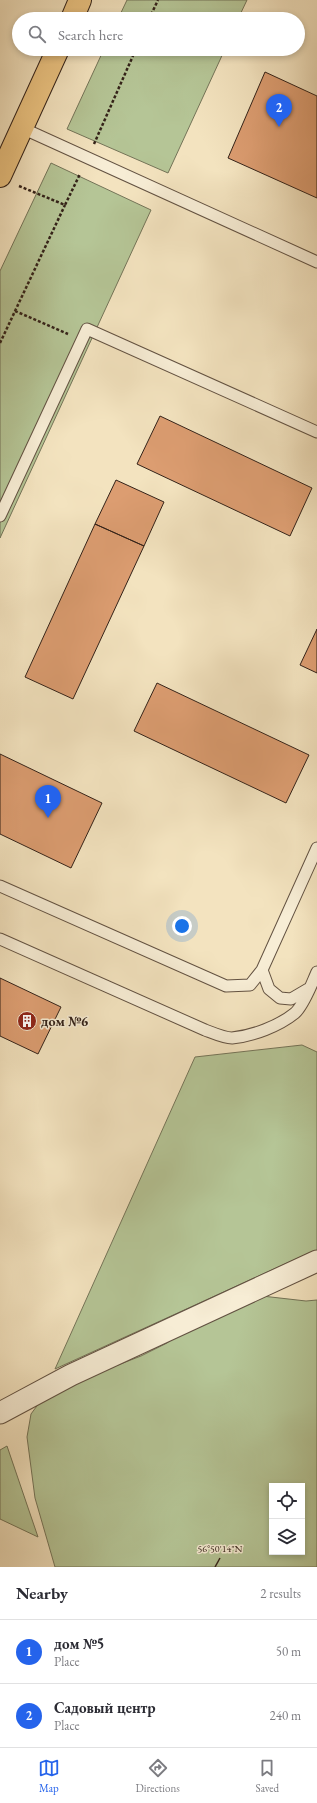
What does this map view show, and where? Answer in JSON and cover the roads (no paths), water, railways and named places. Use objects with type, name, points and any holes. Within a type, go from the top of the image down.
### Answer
[{"type":"main road","points":[[75,12],[80,0]]},
{"type":"main road","points":[[0,176],[55,56]]},
{"type":"street","points":[[0,1412],[71,1375],[317,1261]]},
{"type":"lane","points":[[22,128],[317,262]]},
{"type":"lane","points":[[0,516],[86,328],[317,432]]},
{"type":"lane","points":[[0,886],[226,986],[250,985],[262,970],[317,848]]},
{"type":"lane","points":[[0,939],[205,1030],[231,1038],[257,1032],[277,1024],[296,1012],[310,988],[317,972]]},
{"type":"lane","points":[[262,970],[269,989],[280,998],[291,999],[310,988]]},
{"type":"place","name":"Садовый центр","points":[[279,127]]},
{"type":"place","name":"дом №5","points":[[48,818]]},
{"type":"place","name":"дом №6","points":[[27,1021]]}]
